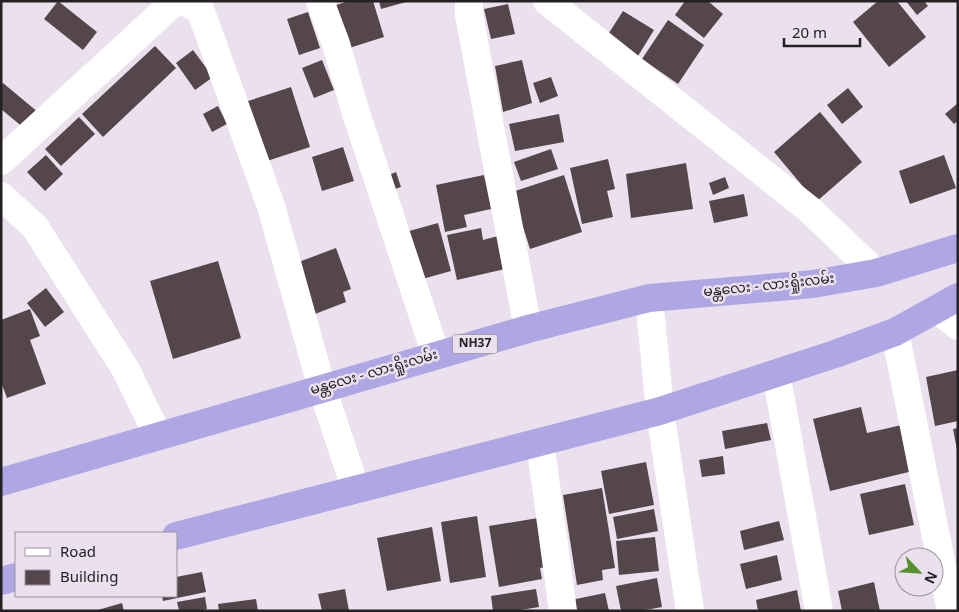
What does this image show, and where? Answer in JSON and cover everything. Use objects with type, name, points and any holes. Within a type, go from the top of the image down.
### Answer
[{"type":"highway","name":"မန္တလေး - လားရှိုးလမ်း","points":[[1,482],[436,355],[649,298],[813,284],[876,273],[958,248]]},
{"type":"highway","points":[[178,535],[660,411],[894,332],[947,303]]},
{"type":"highway","points":[[1,581],[15,577]]},
{"type":"street","points":[[1,161],[171,5],[182,1],[200,9],[271,206],[322,388],[356,490]]},
{"type":"street","points":[[320,1],[336,44],[356,113],[436,355]]},
{"type":"street","points":[[469,1],[469,15],[528,329]]},
{"type":"street","points":[[557,4],[810,210],[876,273]]},
{"type":"street","points":[[1,196],[35,227],[126,370],[158,436]]},
{"type":"street","points":[[649,298],[660,411],[690,611]]},
{"type":"street","points":[[947,303],[958,326]]},
{"type":"street","points":[[894,332],[951,611]]},
{"type":"street","points":[[776,373],[819,611]]},
{"type":"street","points":[[540,442],[563,611]]},
{"type":"building","points":[[58,1],[97,32],[83,50],[44,19]]},
{"type":"building","points":[[349,1],[373,1],[384,37],[346,49],[333,6]]},
{"type":"building","points":[[379,1],[406,1],[406,2],[381,9]]},
{"type":"building","points":[[685,1],[708,1],[723,14],[704,38],[675,15]]},
{"type":"building","points":[[878,1],[897,1],[926,37],[889,67],[853,22]]},
{"type":"building","points":[[906,1],[924,1],[928,6],[917,15]]},
{"type":"building","points":[[508,4],[515,34],[491,39],[484,9]]},
{"type":"building","points":[[623,11],[654,30],[638,56],[607,36]]},
{"type":"building","points":[[308,12],[320,48],[299,55],[287,19]]},
{"type":"building","points":[[668,20],[704,45],[678,84],[642,59]]},
{"type":"building","points":[[155,46],[176,68],[103,137],[82,114]]},
{"type":"building","points":[[193,50],[213,77],[195,90],[176,63]]},
{"type":"building","points":[[322,60],[334,90],[314,98],[302,68]]},
{"type":"building","points":[[522,60],[532,103],[503,112],[495,66]]},
{"type":"building","points":[[551,77],[558,96],[540,103],[533,83]]},
{"type":"building","points":[[3,83],[39,113],[25,129],[1,109],[1,86]]},
{"type":"building","points":[[291,87],[310,147],[264,162],[245,102]]},
{"type":"building","points":[[848,88],[863,107],[842,124],[827,105]]},
{"type":"building","points":[[958,103],[958,121],[954,124],[945,114]]},
{"type":"building","points":[[218,106],[227,124],[212,132],[203,114]]},
{"type":"building","points":[[820,112],[862,162],[816,202],[774,152]]},
{"type":"building","points":[[559,114],[564,142],[515,151],[509,124]]},
{"type":"building","points":[[79,117],[95,134],[61,166],[45,149]]},
{"type":"building","points":[[343,147],[354,181],[322,191],[312,157]]},
{"type":"building","points":[[551,149],[558,169],[521,181],[514,162]]},
{"type":"building","points":[[46,155],[63,174],[45,191],[27,172]]},
{"type":"building","points":[[944,155],[956,188],[910,204],[899,171]]},
{"type":"building","points":[[608,159],[615,189],[607,191],[613,217],[582,224],[570,168]]},
{"type":"building","points":[[686,163],[693,209],[631,218],[626,174]]},
{"type":"building","points":[[396,172],[401,187],[389,191],[384,177]]},
{"type":"building","points":[[484,175],[491,209],[464,215],[467,227],[445,232],[436,185]]},
{"type":"building","points":[[564,175],[582,232],[530,249],[512,192]]},
{"type":"building","points":[[725,177],[729,188],[713,195],[709,183]]},
{"type":"building","points":[[744,194],[748,216],[714,223],[709,201]]},
{"type":"building","points":[[438,223],[451,271],[415,281],[402,233]]},
{"type":"building","points":[[481,228],[483,240],[498,236],[505,269],[457,280],[447,235]]},
{"type":"building","points":[[336,248],[351,289],[343,292],[346,302],[315,314],[296,263]]},
{"type":"building","points":[[218,261],[241,338],[173,359],[150,281]]},
{"type":"building","points":[[46,288],[64,312],[45,327],[27,303]]},
{"type":"building","points":[[30,309],[40,336],[30,340],[46,384],[7,398],[1,382],[1,320]]},
{"type":"building","points":[[958,370],[958,421],[935,426],[926,377]]},
{"type":"building","points":[[861,407],[867,433],[906,424],[917,470],[830,491],[813,419]]},
{"type":"building","points":[[767,423],[771,440],[725,449],[722,431]]},
{"type":"building","points":[[958,428],[958,450],[957,450],[953,429]]},
{"type":"building","points":[[723,456],[725,474],[702,477],[699,460]]},
{"type":"building","points":[[646,462],[654,505],[609,514],[601,471]]},
{"type":"building","points":[[905,484],[914,525],[869,535],[860,494]]},
{"type":"building","points":[[602,488],[615,568],[602,570],[603,580],[577,585],[563,495]]},
{"type":"building","points":[[654,509],[658,531],[617,539],[613,517]]},
{"type":"building","points":[[477,516],[486,577],[450,583],[441,522]]},
{"type":"building","points":[[538,518],[546,567],[540,568],[542,579],[499,587],[489,526]]},
{"type":"building","points":[[779,521],[784,540],[744,550],[740,531]]},
{"type":"building","points":[[432,527],[441,581],[387,591],[377,538]]},
{"type":"building","points":[[655,537],[659,571],[619,575],[616,541]]},
{"type":"building","points":[[777,555],[782,580],[746,589],[740,564]]},
{"type":"building","points":[[202,572],[206,592],[163,601],[162,597],[178,597],[178,577]]},
{"type":"building","points":[[657,578],[662,607],[640,611],[621,611],[616,586]]},
{"type":"building","points":[[874,582],[880,611],[842,611],[838,591]]},
{"type":"building","points":[[345,589],[349,611],[322,611],[318,594]]},
{"type":"building","points":[[536,589],[539,607],[515,611],[493,611],[491,596]]},
{"type":"building","points":[[797,590],[801,611],[758,611],[756,600]]},
{"type":"building","points":[[605,593],[609,611],[573,611],[571,600]]},
{"type":"building","points":[[205,597],[207,609],[179,611],[177,602]]},
{"type":"building","points":[[256,599],[258,611],[219,611],[218,604]]},
{"type":"building","points":[[122,603],[124,611],[98,611],[98,610]]}]
